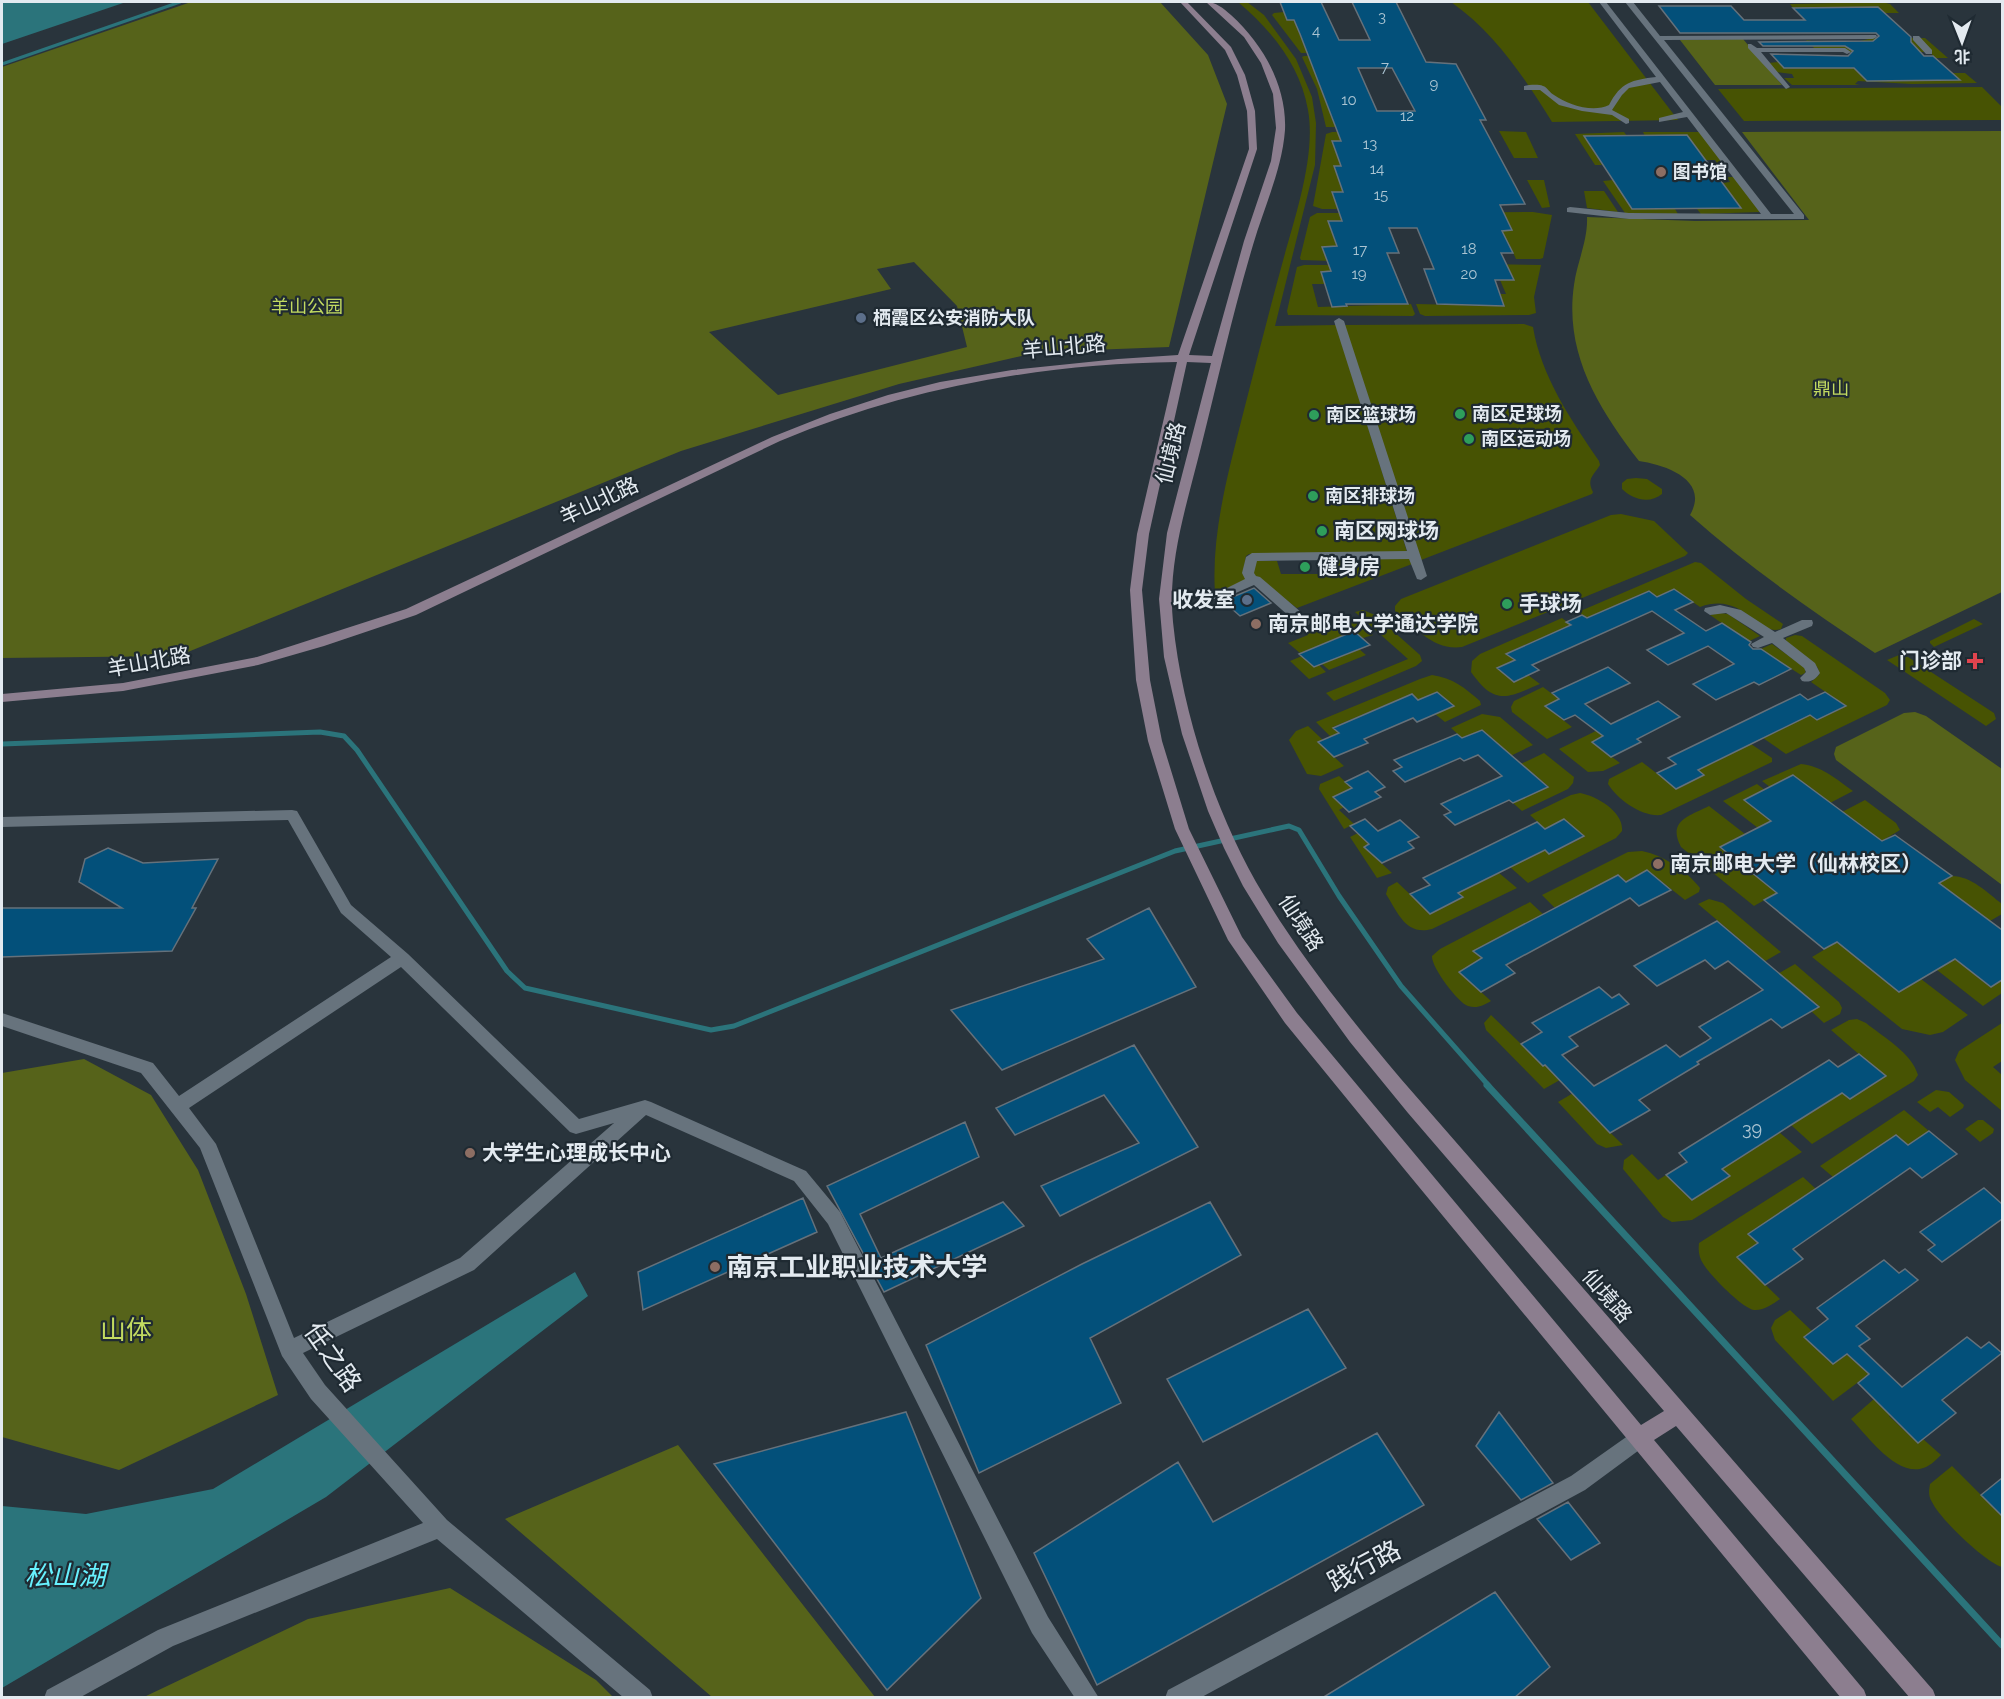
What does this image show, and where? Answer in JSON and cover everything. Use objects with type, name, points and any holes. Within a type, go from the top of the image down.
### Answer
[{"type":"main road","name":"仙境路","points":[[1183,2],[1216,33],[1233,58],[1241,75],[1251,111],[1253,148],[1184,357],[1143,534],[1136,590],[1143,680],[1155,741],[1182,829],[1236,940],[1291,1018],[1856,1698]]},
{"type":"main road","name":"仙境路","points":[[1209,2],[1253,42],[1269,71],[1280,110],[1277,154],[1250,239],[1217,360],[1174,531],[1167,583],[1166,619],[1177,687],[1193,746],[1220,822],[1265,911],[1349,1028],[1422,1117],[1925,1698]]},
{"type":"main road","name":"羊山北路","points":[[2,698],[67,694],[163,680],[258,661],[411,612],[776,439],[830,417],[890,397],[1014,371],[1184,357],[1217,360]]},
{"type":"main road","points":[[1639,1438],[1678,1413]]},
{"type":"street","points":[[1603,2],[1768,217]]},
{"type":"street","points":[[1570,210],[1629,216],[1800,217],[1629,2]]},
{"type":"street","points":[[1782,37],[1794,50]]},
{"type":"street","points":[[1802,37],[1813,50]]},
{"type":"street","points":[[1658,38],[1873,37]]},
{"type":"street","points":[[1744,38],[1786,87]]},
{"type":"street","points":[[1916,38],[1929,52]]},
{"type":"street","points":[[1755,50],[1846,51],[1860,41]]},
{"type":"street","points":[[1603,110],[1613,106],[1620,92],[1641,82],[1662,79]]},
{"type":"street","points":[[1527,88],[1542,88],[1550,97],[1575,107],[1616,113],[1626,121]]},
{"type":"street","points":[[1662,120],[1674,115],[1690,114]]},
{"type":"street","points":[[1338,321],[1421,576]]},
{"type":"street","points":[[1252,581],[1248,573],[1252,557],[1414,555]]},
{"type":"street","points":[[1217,596],[1256,580],[1304,622]]},
{"type":"street","points":[[1710,611],[1718,609],[1734,612],[1774,638],[1810,666],[1813,673],[1807,678]]},
{"type":"street","points":[[1758,644],[1807,623]]},
{"type":"street","points":[[2,822],[292,815],[346,909],[402,958],[576,1127],[645,1107],[800,1176],[834,1218],[1040,1625],[1088,1698]]},
{"type":"street","points":[[177,1107],[402,958]]},
{"type":"street","name":"任之路","points":[[2,1020],[147,1068],[207,1144],[290,1350],[318,1392],[440,1527],[642,1698]]},
{"type":"street","points":[[290,1350],[467,1264],[645,1107]]},
{"type":"street","name":"践行路","points":[[1176,1698],[1578,1483],[1639,1438]]},
{"type":"street","points":[[55,1698],[166,1638],[440,1527]]},
{"type":"green space","name":"羊山公园","points":[[191,2],[1160,2],[1208,55],[1227,104],[1169,347],[1039,352],[899,384],[681,451],[178,656],[2,658],[2,67]],"holes":[[[914,262],[957,306],[967,347],[778,395],[709,332],[891,289],[877,269]]]},
{"type":"green space","points":[[1238,2],[1247,2],[1264,15],[1296,59],[1312,97],[1316,123],[1315,165],[1275,326],[1336,325],[1407,552],[1249,554],[1246,556],[1243,573],[1248,581],[1215,593],[1214,570],[1218,524],[1227,478],[1304,184],[1310,127],[1304,94],[1283,50]]},
{"type":"green space","points":[[1451,2],[1588,2],[1678,120],[1552,122],[1508,57],[1467,14]]},
{"type":"green space","points":[[1882,2],[1890,4],[1899,13],[1885,13],[1878,7],[1793,8],[1790,4]]},
{"type":"green space","points":[[1284,12],[1287,20],[1294,20],[1306,50],[1368,52],[1301,53],[1272,15]]},
{"type":"green space","points":[[1873,38],[1925,38],[1948,58],[1936,58],[1929,52],[1849,52],[1814,48],[1806,40],[1860,41]]},
{"type":"green space","points":[[1743,39],[1782,85],[1715,85],[1680,40]]},
{"type":"green space","points":[[1370,56],[1319,82],[1320,87],[1329,88],[1325,99],[1327,104],[1335,104],[1339,114],[1330,114],[1333,121],[1353,121],[1407,128],[1326,127],[1317,89],[1302,57]]},
{"type":"green space","points":[[1778,62],[1784,68],[1855,68],[1867,81],[1959,80],[1952,73],[1965,73],[1977,83],[1912,84],[1858,81],[1855,84],[1860,85],[1792,85],[1784,78],[1794,78],[1792,74],[1776,72],[1768,63]]},
{"type":"green space","points":[[1982,87],[2002,107],[2002,120],[1744,121],[1718,89]]},
{"type":"green space","points":[[1499,131],[1526,132],[1538,158],[1514,158]]},
{"type":"green space","name":"鼎山","points":[[2002,131],[2002,592],[1875,653],[1803,604],[1712,534],[1690,515],[1695,503],[1694,492],[1690,484],[1682,476],[1661,466],[1639,461],[1624,441],[1598,401],[1580,357],[1574,334],[1572,310],[1575,276],[1586,235],[1587,217],[1695,221],[1809,220],[1742,132]]},
{"type":"green space","points":[[1367,132],[1341,166],[1335,167],[1343,192],[1332,192],[1335,201],[1384,209],[1322,209],[1313,206],[1326,134]]},
{"type":"green space","points":[[1624,132],[1627,136],[1584,136],[1602,165],[1595,165],[1575,134]]},
{"type":"green space","points":[[1643,132],[1700,132],[1726,165],[1718,165],[1715,160],[1705,160],[1645,136]]},
{"type":"green space","points":[[1727,177],[1735,177],[1760,210],[1759,212],[1701,214],[1697,209],[1740,208],[1722,183],[1730,182]]},
{"type":"green space","points":[[1527,180],[1544,180],[1550,207],[1542,208]]},
{"type":"green space","points":[[1613,180],[1632,209],[1675,209],[1678,214],[1625,213],[1603,181]]},
{"type":"green space","points":[[1584,191],[1604,191],[1618,212],[1587,208]]},
{"type":"green space","points":[[1533,212],[1552,215],[1543,258],[1540,259],[1516,259],[1510,246],[1487,246],[1479,231],[1512,230],[1508,222],[1411,213]]},
{"type":"green space","points":[[1317,213],[1398,213],[1345,221],[1328,221],[1337,246],[1322,247],[1325,255],[1330,255],[1332,261],[1301,260],[1310,217]]},
{"type":"green space","points":[[1484,264],[1541,265],[1534,297],[1536,313],[1529,315],[1425,316],[1420,314],[1416,304],[1503,306],[1500,297],[1474,294],[1506,294],[1500,280],[1514,279],[1510,271],[1488,272]]},
{"type":"green space","points":[[1333,265],[1335,271],[1321,272],[1325,284],[1312,284],[1318,307],[1411,304],[1415,314],[1413,316],[1288,315],[1297,267]]},
{"type":"green space","name":"南区运动场","points":[[1524,324],[1533,327],[1543,363],[1558,397],[1599,461],[1600,465],[1590,484],[1593,492],[1421,560],[1343,325]]},
{"type":"green space","points":[[1627,479],[1647,479],[1662,489],[1662,494],[1647,500],[1631,496],[1622,489],[1622,483]]},
{"type":"green space","points":[[1621,514],[1654,521],[1688,553],[1462,647],[1434,642],[1395,611],[1395,606],[1401,599],[1611,515]]},
{"type":"green space","points":[[1348,559],[1351,567],[1372,567],[1370,559],[1409,559],[1412,564],[1297,608],[1255,578],[1251,571],[1255,561],[1277,561],[1281,574],[1334,574],[1330,560]]},
{"type":"green space","points":[[1695,562],[1701,563],[1746,599],[1783,624],[1781,629],[1772,630],[1764,627],[1739,609],[1728,605],[1715,604],[1700,607],[1674,589],[1657,597],[1648,591],[1587,618],[1578,612]]},
{"type":"green space","points":[[1363,610],[1375,615],[1420,655],[1422,661],[1416,666],[1334,701],[1326,693],[1408,659],[1355,612]]},
{"type":"green space","points":[[1728,614],[1760,636],[1743,644],[1739,635],[1710,615]]},
{"type":"green space","points":[[1349,615],[1373,635],[1363,638],[1354,632],[1300,653],[1288,643],[1308,635],[1305,632]]},
{"type":"green space","points":[[1562,618],[1571,625],[1507,653],[1515,660],[1497,668],[1514,682],[1528,675],[1540,684],[1519,693],[1502,696],[1487,690],[1471,672],[1472,661],[1480,654]]},
{"type":"green space","points":[[1974,619],[1983,624],[1934,647],[1930,643],[1930,641]]},
{"type":"green space","points":[[1795,635],[1802,636],[1885,693],[1890,700],[1887,705],[1786,754],[1763,738],[1810,715],[1817,720],[1846,706],[1811,682],[1819,675],[1818,668],[1786,642],[1786,638]]},
{"type":"green space","points":[[1772,644],[1806,668],[1805,673],[1801,675],[1770,655],[1763,658],[1754,652]]},
{"type":"green space","points":[[1359,649],[1366,655],[1329,670],[1322,664]]},
{"type":"green space","points":[[1899,655],[1908,657],[1994,713],[1996,719],[1986,726],[1887,660]]},
{"type":"green space","points":[[1302,656],[1314,667],[1319,665],[1326,672],[1309,679],[1290,661]]},
{"type":"green space","points":[[1432,675],[1458,684],[1480,701],[1481,705],[1445,722],[1435,714],[1454,706],[1437,692],[1418,700],[1412,694],[1333,727],[1339,733],[1331,737],[1316,722],[1420,679]]},
{"type":"green space","points":[[1543,687],[1559,699],[1545,706],[1572,727],[1547,739],[1512,712],[1511,707],[1514,701]]},
{"type":"green space","points":[[1915,712],[1926,716],[2002,769],[2002,885],[1836,760],[1834,754],[1836,747],[1904,713]]},
{"type":"green space","points":[[1482,714],[1500,717],[1533,745],[1500,761],[1500,745],[1482,730],[1462,738],[1451,728]]},
{"type":"green space","points":[[1308,726],[1323,740],[1319,743],[1344,766],[1321,776],[1307,774],[1289,740],[1296,731]]},
{"type":"green space","points":[[1602,728],[1609,734],[1592,742],[1620,763],[1603,771],[1588,772],[1559,749]]},
{"type":"green space","points":[[1751,744],[1772,758],[1772,762],[1661,815],[1646,813],[1631,806],[1608,784],[1609,779],[1642,762],[1677,789],[1704,775],[1698,770]]},
{"type":"green space","points":[[1544,753],[1574,777],[1573,783],[1568,789],[1522,811],[1513,803],[1548,786],[1529,770],[1518,775],[1510,769]]},
{"type":"green space","points":[[1801,764],[1822,770],[1853,791],[1830,803],[1770,787],[1762,781]]},
{"type":"green space","points":[[1339,776],[1352,788],[1344,807],[1339,810],[1354,824],[1344,829],[1319,789],[1320,784]]},
{"type":"green space","points":[[1757,784],[1765,790],[1771,821],[1758,828],[1723,801]]},
{"type":"green space","points":[[1580,793],[1601,801],[1614,811],[1619,817],[1622,831],[1616,838],[1528,883],[1510,867],[1545,850],[1550,854],[1584,837],[1564,819],[1545,829],[1530,815]]},
{"type":"green space","points":[[1865,800],[1896,823],[1900,830],[1882,841],[1842,812]]},
{"type":"green space","points":[[1709,806],[1745,834],[1720,848],[1777,893],[1754,906],[1681,847],[1677,838],[1678,825],[1682,820]]},
{"type":"green space","points":[[1362,831],[1374,842],[1364,847],[1392,873],[1377,878],[1350,837]]},
{"type":"green space","points":[[1642,851],[1658,856],[1681,870],[1700,888],[1699,892],[1685,900],[1647,870],[1625,882],[1618,875],[1555,908],[1542,895],[1628,852]]},
{"type":"green space","points":[[1499,873],[1517,888],[1432,929],[1423,930],[1409,926],[1386,894],[1388,887],[1397,882],[1430,913],[1463,897],[1458,893]]},
{"type":"green space","points":[[1952,876],[1966,879],[1985,890],[2002,904],[2002,914],[1990,921],[1939,883]]},
{"type":"green space","points":[[1709,899],[1723,903],[1781,952],[1755,967],[1750,948],[1698,904]]},
{"type":"green space","points":[[1530,902],[1543,914],[1474,951],[1482,958],[1459,972],[1491,1001],[1477,1007],[1468,1006],[1452,992],[1440,976],[1432,956],[1440,949]]},
{"type":"green space","points":[[1837,942],[1921,979],[1968,1015],[1943,1032],[1930,1035],[1902,1029],[1812,957]]},
{"type":"green space","points":[[1955,959],[1990,987],[2002,980],[2002,993],[1983,1006],[1937,970]]},
{"type":"green space","points":[[1795,964],[1839,1002],[1842,1008],[1840,1014],[1824,1023],[1811,1011],[1819,1006],[1796,988],[1786,994],[1769,979]]},
{"type":"green space","points":[[1491,1015],[1543,1065],[1551,1061],[1567,1076],[1544,1089],[1486,1030],[1484,1023]]},
{"type":"green space","points":[[1857,1019],[1866,1023],[1903,1053],[1915,1067],[1918,1075],[1914,1081],[1812,1144],[1791,1125],[1842,1093],[1850,1099],[1885,1077],[1831,1030],[1849,1020]]},
{"type":"green space","points":[[2002,1023],[2002,1061],[1993,1067],[2002,1075],[2002,1111],[1965,1080],[1955,1060],[1959,1051]]},
{"type":"green space","name":"山体","points":[[84,1059],[151,1095],[198,1170],[246,1294],[278,1395],[119,1470],[2,1437],[2,1073]]},
{"type":"green space","points":[[1580,1089],[1594,1103],[1585,1108],[1623,1145],[1606,1148],[1597,1144],[1558,1102]]},
{"type":"green space","points":[[1936,1090],[1949,1092],[1964,1105],[1963,1108],[1950,1117],[1938,1107],[1930,1112],[1917,1102]]},
{"type":"green space","points":[[1904,1110],[1929,1131],[1908,1145],[1895,1135],[1833,1177],[1820,1166]]},
{"type":"green space","points":[[1978,1120],[1983,1120],[1994,1129],[1993,1133],[1980,1142],[1965,1129]]},
{"type":"green space","points":[[1779,1132],[1802,1152],[1692,1220],[1672,1222],[1663,1217],[1623,1169],[1624,1160],[1632,1154],[1658,1180],[1666,1175],[1692,1200],[1730,1176],[1722,1169]]},
{"type":"green space","points":[[1803,1177],[1816,1189],[1749,1234],[1758,1243],[1737,1257],[1780,1299],[1768,1307],[1754,1310],[1742,1304],[1727,1291],[1708,1270],[1700,1257],[1699,1243]]},
{"type":"green space","points":[[1790,1310],[1812,1331],[1805,1337],[1833,1364],[1847,1354],[1869,1374],[1833,1401],[1775,1340],[1771,1328],[1775,1320]]},
{"type":"green space","points":[[1874,1399],[1901,1406],[1889,1416],[1918,1443],[1923,1439],[1941,1455],[1928,1466],[1915,1469],[1894,1462],[1884,1454],[1851,1419]]},
{"type":"green space","points":[[678,1445],[875,1697],[712,1697],[505,1519]]},
{"type":"green space","points":[[1952,1466],[2002,1516],[2002,1567],[1985,1557],[1964,1539],[1944,1519],[1931,1500],[1930,1484]]},
{"type":"green space","points":[[450,1588],[596,1680],[613,1697],[144,1697],[308,1619]]},
{"type":"water","points":[[2,2],[126,2],[2,44]]},
{"type":"water","name":"松山湖","points":[[575,1272],[588,1296],[326,1497],[2,1688],[2,1506],[86,1514],[213,1489]]},
{"type":"building","points":[[1280,2],[1321,2],[1339,40],[1370,40],[1352,2],[1396,2],[1426,62],[1456,64],[1486,120],[1480,120],[1525,204],[1500,205],[1512,230],[1502,231],[1513,253],[1501,253],[1514,280],[1495,280],[1504,306],[1437,304],[1424,269],[1434,269],[1417,228],[1389,228],[1399,253],[1387,253],[1408,304],[1346,304],[1347,306],[1332,307],[1321,272],[1331,271],[1322,247],[1337,246],[1328,221],[1342,221],[1332,192],[1343,192],[1334,166],[1341,166],[1332,141],[1341,141],[1294,20],[1287,20]],"holes":[[[1358,68],[1392,68],[1415,111],[1377,111]]]},
{"type":"building","points":[[1659,6],[1731,6],[1744,20],[1805,20],[1793,8],[1878,7],[1911,37],[1911,42],[1924,56],[1933,56],[1960,80],[1867,81],[1854,68],[1784,68],[1771,54],[1848,56],[1853,51],[1845,46],[1763,46],[1759,42],[1873,41],[1879,36],[1876,33],[1680,33]]},
{"type":"building","name":"图书馆","points":[[1687,135],[1741,208],[1632,209],[1584,136]]},
{"type":"building","name":"收发室","points":[[1254,588],[1271,603],[1240,616],[1223,601]]},
{"type":"building","points":[[1674,589],[1693,602],[1675,610],[1706,631],[1722,623],[1751,642],[1749,645],[1753,649],[1761,649],[1791,669],[1759,685],[1754,682],[1716,700],[1693,684],[1734,664],[1708,646],[1668,665],[1647,650],[1684,633],[1652,611],[1532,665],[1539,670],[1514,682],[1497,668],[1515,660],[1506,654],[1571,625],[1566,622],[1582,615],[1587,618],[1649,591],[1657,597]]},
{"type":"building","points":[[1354,631],[1370,645],[1314,667],[1299,654]]},
{"type":"building","points":[[1608,667],[1630,683],[1585,704],[1611,724],[1658,701],[1680,717],[1637,739],[1641,742],[1611,757],[1592,742],[1603,736],[1575,715],[1564,720],[1545,706],[1559,699],[1552,693]]},
{"type":"building","points":[[1437,692],[1454,706],[1417,722],[1413,718],[1364,739],[1368,743],[1334,757],[1318,742],[1339,733],[1333,728],[1412,694],[1418,700]]},
{"type":"building","points":[[1825,692],[1846,706],[1817,720],[1810,715],[1698,770],[1704,775],[1676,789],[1657,773],[1676,764],[1668,758],[1800,694],[1808,700]]},
{"type":"building","points":[[1482,730],[1548,787],[1513,803],[1509,800],[1455,825],[1444,815],[1451,812],[1441,804],[1502,776],[1478,755],[1464,761],[1460,758],[1405,782],[1393,771],[1402,767],[1394,760],[1457,734],[1462,738]]},
{"type":"building","points":[[1368,771],[1385,787],[1375,792],[1381,797],[1349,812],[1333,797],[1352,788],[1345,782]]},
{"type":"building","points":[[1793,775],[1882,841],[1895,835],[1952,876],[1939,883],[2002,930],[2002,980],[1991,987],[1955,959],[1899,992],[1837,942],[1824,949],[1764,900],[1777,893],[1720,847],[1771,821],[1744,800]]},
{"type":"building","points":[[1365,819],[1378,831],[1400,820],[1419,837],[1408,842],[1414,848],[1382,863],[1364,847],[1369,844],[1350,826]]},
{"type":"building","points":[[1564,819],[1584,836],[1549,854],[1545,850],[1458,893],[1463,897],[1430,914],[1410,894],[1430,885],[1423,878],[1537,822],[1545,829]]},
{"type":"building","points":[[108,848],[143,863],[218,859],[192,908],[196,908],[172,951],[2,957],[2,908],[122,908],[79,882],[85,859]]},
{"type":"building","points":[[1647,870],[1671,890],[1639,906],[1630,898],[1506,965],[1515,973],[1481,992],[1459,972],[1482,958],[1473,951],[1618,875],[1626,882]]},
{"type":"building","points":[[1149,908],[1196,987],[1002,1070],[951,1010],[1104,959],[1087,939]]},
{"type":"building","points":[[1717,921],[1819,1007],[1782,1028],[1771,1019],[1697,1062],[1699,1064],[1639,1100],[1650,1110],[1610,1133],[1545,1065],[1543,1066],[1521,1044],[1542,1032],[1532,1023],[1599,987],[1612,998],[1619,994],[1629,1004],[1569,1037],[1578,1046],[1562,1055],[1594,1086],[1666,1045],[1680,1057],[1705,1042],[1711,1038],[1699,1027],[1763,990],[1728,961],[1715,969],[1705,960],[1657,986],[1634,966]]},
{"type":"building","points":[[1134,1045],[1198,1147],[1060,1216],[1041,1186],[1139,1143],[1104,1095],[1015,1135],[996,1108]]},
{"type":"building","points":[[1859,1054],[1886,1076],[1850,1099],[1842,1093],[1722,1169],[1730,1176],[1692,1200],[1666,1175],[1687,1162],[1679,1153],[1829,1060],[1838,1067]]},
{"type":"building","points":[[965,1122],[979,1157],[860,1214],[881,1258],[1003,1202],[1024,1226],[884,1292],[827,1186]]},
{"type":"building","points":[[1929,1131],[1957,1154],[1922,1178],[1910,1168],[1793,1249],[1803,1259],[1765,1285],[1737,1257],[1758,1243],[1748,1234],[1896,1135],[1908,1145]]},
{"type":"building","points":[[1984,1188],[2002,1204],[2002,1219],[1942,1262],[1928,1250],[1935,1245],[1920,1232]]},
{"type":"building","points":[[803,1198],[817,1232],[643,1310],[638,1272]]},
{"type":"building","points":[[1210,1202],[1241,1255],[1090,1338],[1121,1403],[979,1473],[926,1345],[1082,1264]]},
{"type":"building","points":[[1884,1260],[1899,1273],[1905,1269],[1918,1280],[1856,1326],[1870,1339],[1859,1346],[1902,1387],[1967,1337],[1981,1348],[1989,1342],[2002,1353],[1942,1400],[1956,1413],[1918,1443],[1858,1383],[1869,1374],[1847,1354],[1833,1364],[1804,1337],[1828,1319],[1817,1308]]},
{"type":"building","points":[[1308,1309],[1346,1368],[1203,1442],[1167,1379]]},
{"type":"building","points":[[906,1412],[981,1598],[887,1690],[714,1464]]},
{"type":"building","points":[[1499,1412],[1553,1483],[1521,1500],[1476,1446]]},
{"type":"building","points":[[1377,1433],[1424,1505],[1097,1685],[1034,1553],[1178,1462],[1213,1522]]},
{"type":"building","points":[[2002,1478],[2002,1516],[1981,1495]]},
{"type":"building","points":[[1568,1502],[1600,1543],[1571,1560],[1537,1519]]},
{"type":"building","points":[[1495,1592],[1550,1667],[1514,1698],[1322,1698]]},
{"type":"waterway","points":[[2,64],[180,2]]},
{"type":"waterway","points":[[2,744],[320,732],[344,736],[357,750],[507,971],[525,988],[711,1030],[734,1026],[1175,851],[1289,826],[1299,830],[1339,896],[1401,986],[1489,1086]]},
{"type":"waterway","points":[[1487,1085],[2002,1645]]},
{"type":"place","name":"图书馆","points":[[1661,172]]},
{"type":"place","name":"栖霞区公安消防大队","points":[[861,318]]},
{"type":"place","name":"南区足球场","points":[[1460,414]]},
{"type":"place","name":"南区篮球场","points":[[1314,415]]},
{"type":"place","name":"南区运动场","points":[[1469,439]]},
{"type":"place","name":"南区排球场","points":[[1313,496]]},
{"type":"place","name":"南区网球场","points":[[1322,531]]},
{"type":"place","name":"健身房","points":[[1305,567]]},
{"type":"place","name":"收发室","points":[[1247,600]]},
{"type":"place","name":"手球场","points":[[1507,604]]},
{"type":"place","name":"南京邮电大学通达学院","points":[[1256,624]]},
{"type":"place","name":"门诊部","points":[[1975,661]]},
{"type":"place","name":"南京邮电大学（仙林校区）","points":[[1658,864]]},
{"type":"place","name":"大学生心理成长中心","points":[[470,1153]]},
{"type":"place","name":"南京工业职业技术大学","points":[[715,1267]]}]
